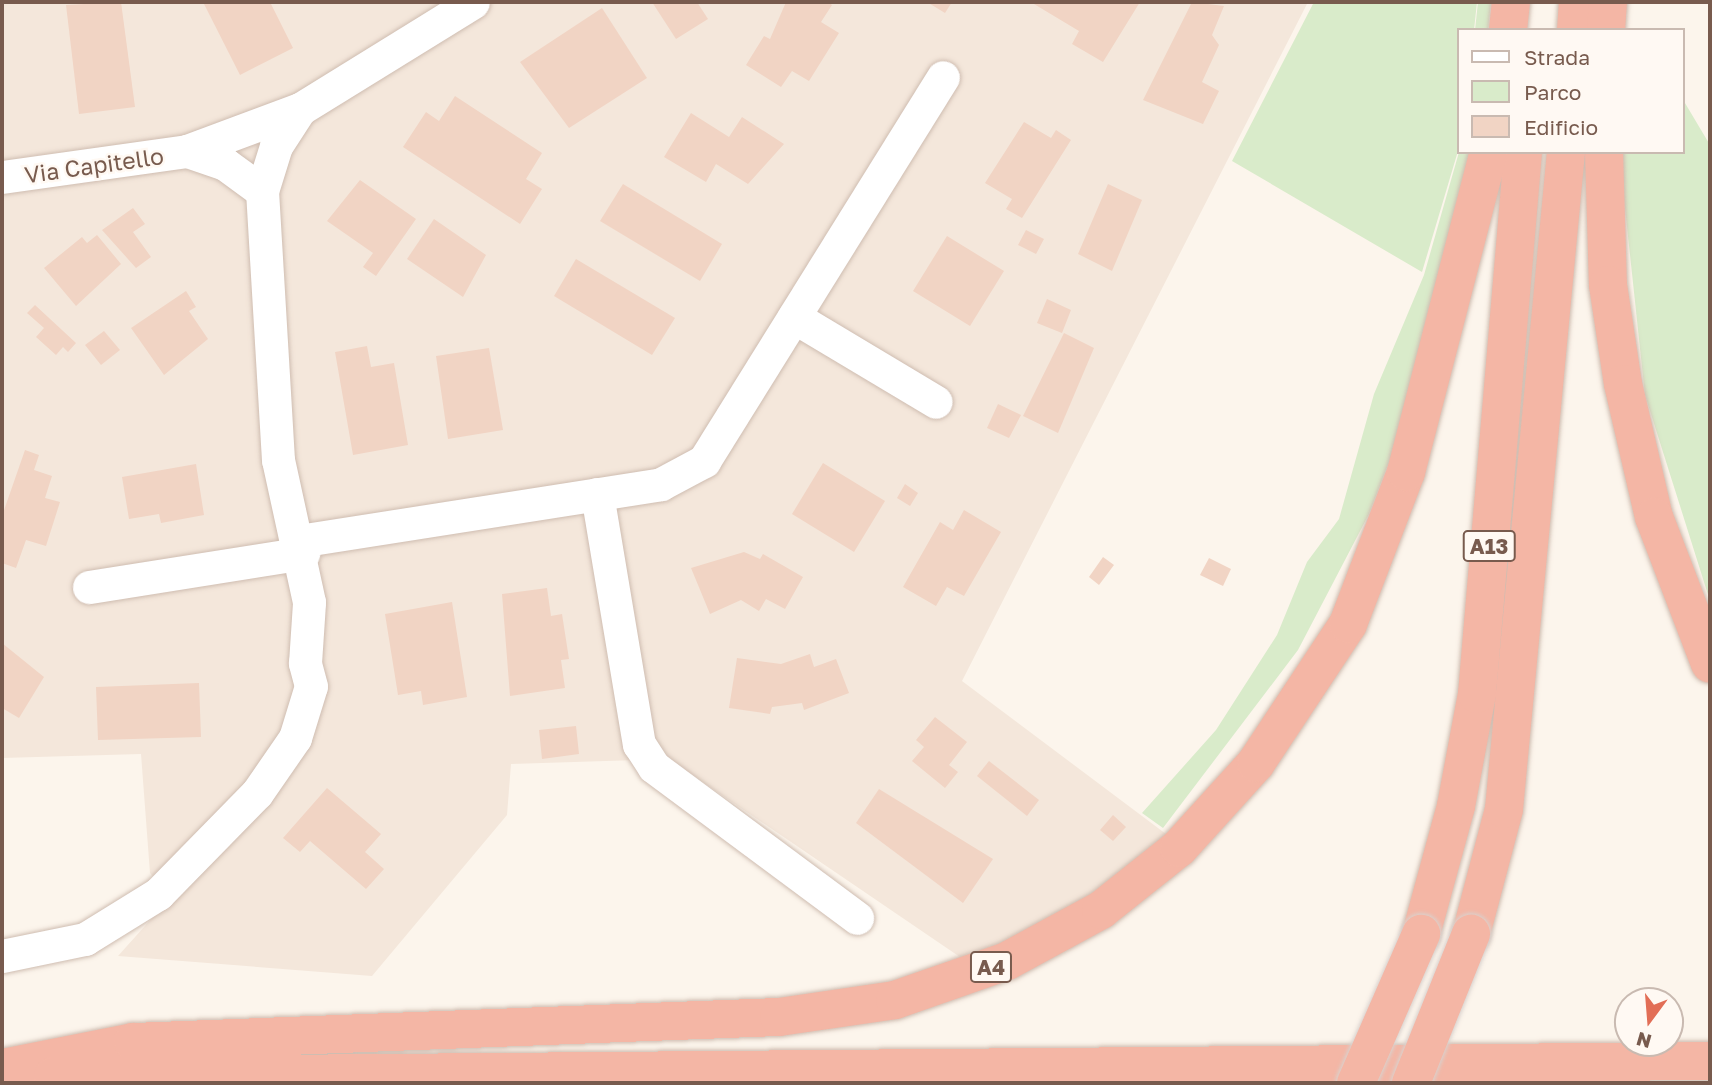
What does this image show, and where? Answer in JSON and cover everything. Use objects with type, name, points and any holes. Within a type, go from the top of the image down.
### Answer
[{"type":"highway","points":[[1508,28],[1511,2]]},
{"type":"highway","points":[[1533,28],[1535,2]]},
{"type":"highway","points":[[1576,28],[1578,2]]},
{"type":"highway","points":[[1606,28],[1608,2]]},
{"type":"highway","name":"A4","points":[[2,1068],[133,1042],[670,1026],[804,1013],[895,1000],[1007,961],[1101,910],[1179,848],[1256,763],[1348,624],[1406,472],[1488,154]]},
{"type":"highway","name":"A13","points":[[1356,1083],[1421,934],[1456,806],[1477,694],[1522,154]]},
{"type":"highway","name":"A13","points":[[1411,1083],[1471,934],[1504,809],[1566,154]]},
{"type":"highway","points":[[1605,154],[1608,285],[1623,384],[1654,517],[1710,664]]},
{"type":"highway","points":[[2,1076],[1710,1061]]},
{"type":"street","points":[[2,956],[85,939],[158,894],[257,793],[295,738],[311,686],[301,547],[278,460],[269,385],[262,191],[276,146],[300,109],[473,2]]},
{"type":"street","points":[[89,587],[661,484],[704,461],[943,76]]},
{"type":"street","name":"Via Capitello","points":[[2,177],[187,151],[300,109]]},
{"type":"street","name":"Via Capitello","points":[[187,151],[225,164],[262,191]]},
{"type":"street","points":[[794,317],[936,402]]},
{"type":"street","points":[[597,494],[639,744],[654,767],[857,918]]},
{"type":"shaded area","points":[[2,2],[1308,2],[962,681],[1174,840],[982,972],[669,759],[511,764],[507,815],[372,976],[118,956],[170,898],[150,873],[141,754],[2,758]]},
{"type":"green space","points":[[1314,2],[1477,2],[1474,28],[1456,28],[1457,154],[1422,272],[1232,161]]},
{"type":"green space","points":[[1478,2],[1491,2],[1488,28],[1475,28]]},
{"type":"green space","points":[[1684,101],[1710,145],[1710,601],[1645,395],[1619,154],[1684,154]]},
{"type":"green space","points":[[1458,154],[1469,154],[1394,449],[1369,514],[1298,650],[1163,828],[1142,813],[1216,730],[1277,635],[1307,562],[1339,519],[1374,394],[1424,275]]},
{"type":"building","points":[[121,2],[135,107],[79,114],[66,5]]},
{"type":"building","points":[[203,2],[270,2],[293,48],[240,75]]},
{"type":"building","points":[[652,2],[697,2],[708,19],[676,39]]},
{"type":"building","points":[[786,2],[828,2],[832,5],[821,22],[839,33],[809,81],[792,71],[781,87],[746,65],[764,36],[770,39]]},
{"type":"building","points":[[927,2],[952,2],[945,13]]},
{"type":"building","points":[[1140,2],[1103,62],[1072,44],[1079,31],[1034,4]]},
{"type":"building","points":[[1192,2],[1224,6],[1212,35],[1219,45],[1202,82],[1219,91],[1203,124],[1143,100]]},
{"type":"building","points":[[602,8],[647,78],[569,128],[520,62]]},
{"type":"building","points":[[455,96],[542,153],[526,179],[542,189],[520,224],[403,147],[426,112],[439,121]]},
{"type":"building","points":[[691,113],[729,137],[742,117],[784,144],[748,184],[716,164],[706,182],[664,157]]},
{"type":"building","points":[[1024,122],[1051,138],[1056,130],[1071,140],[1022,218],[1006,209],[1012,199],[985,183]]},
{"type":"building","points":[[360,180],[416,219],[376,276],[363,267],[373,253],[327,221]]},
{"type":"building","points":[[623,184],[722,244],[700,281],[600,221]]},
{"type":"building","points":[[1108,184],[1142,200],[1112,271],[1078,254]]},
{"type":"building","points":[[133,208],[145,224],[133,232],[151,257],[136,268],[102,230]]},
{"type":"building","points":[[434,219],[486,255],[463,297],[407,259]]},
{"type":"building","points":[[1026,230],[1044,239],[1036,254],[1018,245]]},
{"type":"building","points":[[97,235],[121,264],[76,306],[44,268],[82,237],[87,243]]},
{"type":"building","points":[[947,236],[1004,271],[970,326],[913,291]]},
{"type":"building","points":[[576,259],[675,318],[652,355],[554,296]]},
{"type":"building","points":[[186,291],[196,307],[189,311],[208,339],[164,375],[131,328]]},
{"type":"building","points":[[1047,299],[1071,310],[1062,333],[1037,323]]},
{"type":"building","points":[[35,305],[76,343],[68,352],[63,347],[56,355],[36,337],[44,328],[27,313]]},
{"type":"building","points":[[104,331],[120,350],[101,365],[85,345]]},
{"type":"building","points":[[1064,333],[1094,348],[1058,433],[1023,416]]},
{"type":"building","points":[[367,346],[371,367],[394,363],[408,445],[353,455],[335,352]]},
{"type":"building","points":[[489,348],[503,430],[448,439],[436,356]]},
{"type":"building","points":[[998,404],[1021,415],[1009,438],[987,428]]},
{"type":"building","points":[[25,450],[39,455],[34,470],[52,476],[45,498],[60,502],[46,546],[26,540],[16,568],[2,563],[2,516]]},
{"type":"building","points":[[823,463],[885,501],[854,552],[792,514]]},
{"type":"building","points":[[196,464],[204,515],[161,523],[159,514],[129,519],[122,477]]},
{"type":"building","points":[[905,484],[918,493],[910,506],[897,498]]},
{"type":"building","points":[[964,510],[1001,532],[964,596],[947,587],[936,606],[903,587],[940,522],[953,530]]},
{"type":"building","points":[[744,552],[760,559],[763,554],[803,577],[785,609],[766,599],[759,611],[741,600],[710,614],[691,568]]},
{"type":"building","points":[[1103,557],[1114,565],[1099,585],[1089,577]]},
{"type":"building","points":[[1209,558],[1231,569],[1223,586],[1200,575]]},
{"type":"building","points":[[547,588],[551,616],[562,614],[569,659],[561,660],[565,688],[510,696],[502,594]]},
{"type":"building","points":[[452,602],[467,697],[423,705],[421,691],[398,695],[385,614]]},
{"type":"building","points":[[2,643],[44,677],[19,718],[2,708]]},
{"type":"building","points":[[810,654],[814,667],[836,659],[849,693],[804,710],[802,703],[772,707],[770,714],[729,708],[737,658],[781,664]]},
{"type":"building","points":[[199,683],[201,737],[98,740],[96,687]]},
{"type":"building","points":[[935,717],[967,742],[949,765],[958,772],[945,788],[912,761],[924,747],[916,740]]},
{"type":"building","points":[[576,726],[579,754],[542,759],[539,730]]},
{"type":"building","points":[[989,761],[1039,800],[1027,816],[977,776]]},
{"type":"building","points":[[327,788],[381,834],[365,852],[384,869],[366,889],[310,841],[300,852],[283,838]]},
{"type":"building","points":[[879,789],[993,859],[963,903],[856,823]]},
{"type":"building","points":[[1113,815],[1126,827],[1113,841],[1100,830]]}]
